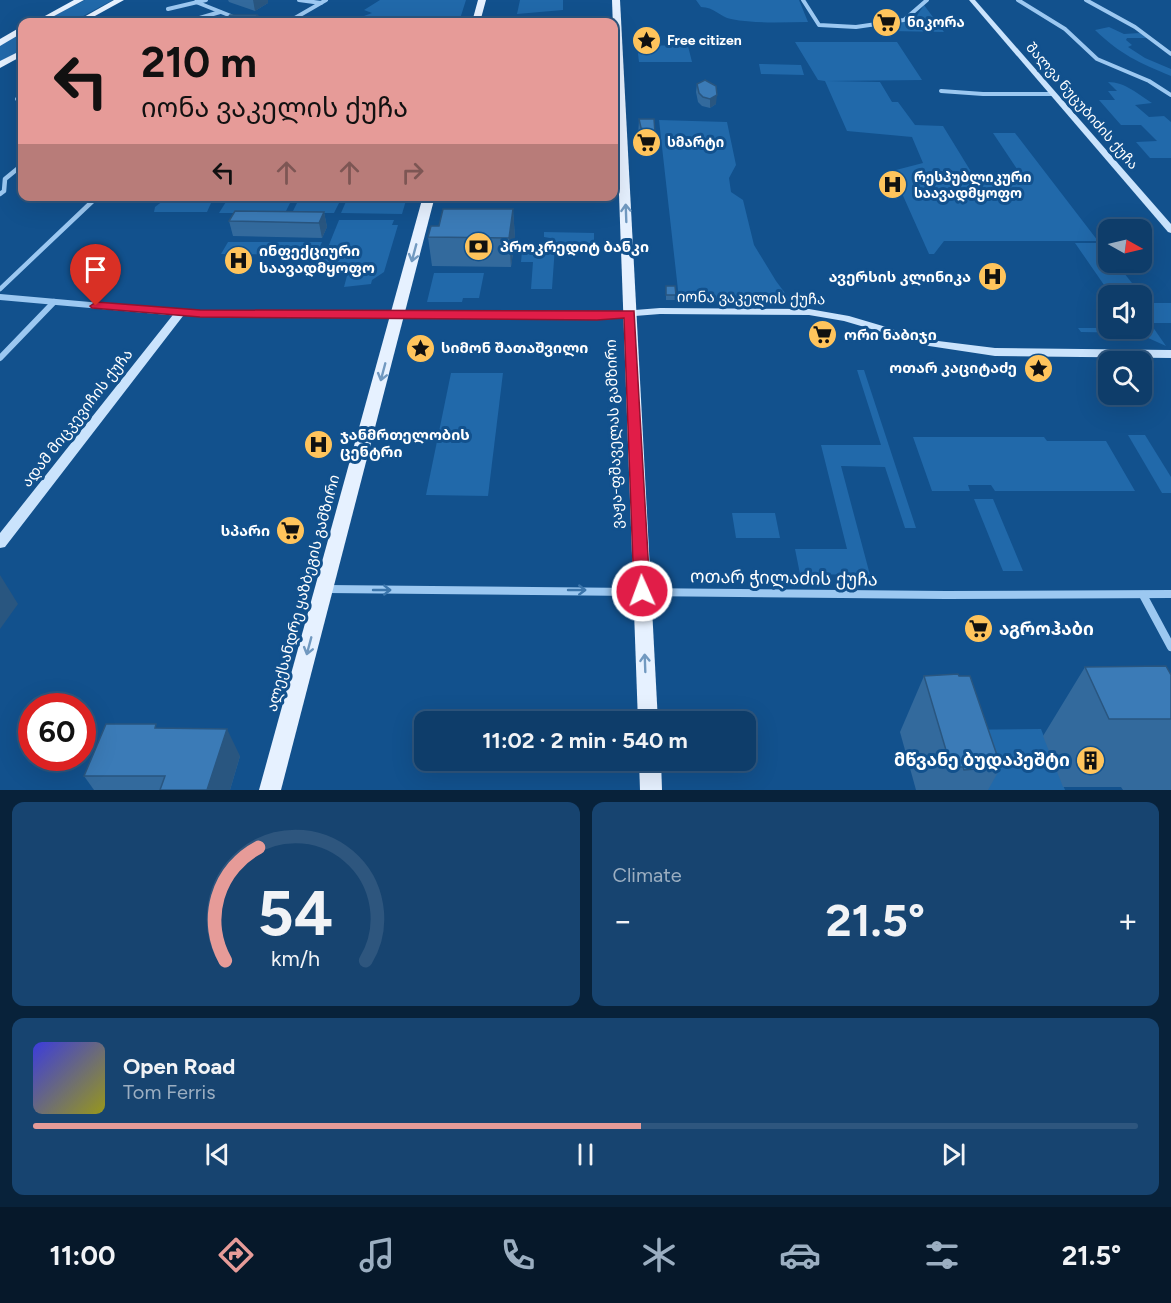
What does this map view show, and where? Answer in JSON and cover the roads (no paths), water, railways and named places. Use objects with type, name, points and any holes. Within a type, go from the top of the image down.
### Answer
[{"type":"main road","points":[[46,18],[80,0]]},
{"type":"main road","points":[[86,18],[120,0]]},
{"type":"main road","points":[[477,18],[482,0]]},
{"type":"main road","name":"ვაჟა-ფშაველას გამზირი","points":[[616,0],[616,18]]},
{"type":"main road","name":"შალვა ნუცუბიძის ქუჩა","points":[[972,0],[1171,230]]},
{"type":"main road","points":[[0,43],[18,32]]},
{"type":"main road","points":[[0,65],[18,55]]},
{"type":"main road","name":"ვაჟა-ფშაველას გამზირი","points":[[618,111],[630,314],[647,711]]},
{"type":"main road","name":"ალექსანდრე ყაზბეგის გამზირი","points":[[270,790],[428,201]]},
{"type":"main road","name":"იონა ვაკელის ქუჩა","points":[[180,313],[597,316],[660,311],[809,312],[845,318],[929,343],[995,352],[1171,354]]},
{"type":"main road","name":"ადამ მიცკევიჩის ქუჩა","points":[[0,543],[180,313]]},
{"type":"main road","points":[[650,771],[651,790]]},
{"type":"street","points":[[168,9],[206,0]]},
{"type":"street","points":[[299,0],[321,3]]},
{"type":"street","points":[[295,18],[326,0]]},
{"type":"street","points":[[803,0],[819,25],[842,27],[904,21],[910,17],[919,4],[927,0]]},
{"type":"street","points":[[1018,0],[1065,29],[1098,58],[1149,81],[1171,95]]},
{"type":"street","points":[[1086,0],[1135,27],[1171,54]]},
{"type":"street","points":[[196,2],[236,18]]},
{"type":"street","points":[[200,18],[221,12]]},
{"type":"street","points":[[941,91],[983,94],[1053,94]]},
{"type":"street","points":[[0,194],[4,191],[5,179],[18,168]]},
{"type":"street","points":[[0,289],[93,201]]},
{"type":"street","points":[[0,297],[180,313]]},
{"type":"street","points":[[0,358],[54,302]]},
{"type":"street","name":"ოთარ ჭილაძის ქუჩა","points":[[324,590],[1171,594]]},
{"type":"street","points":[[1143,595],[1171,647]]},
{"type":"place","name":"ნიკორა","points":[[886,22]]},
{"type":"place","name":"Free citizen","points":[[646,40]]},
{"type":"place","name":"სმარტი","points":[[646,142]]},
{"type":"place","name":"რესპუბლიკური საავადმყოფო","points":[[893,185]]},
{"type":"place","name":"პროკრედიტ ბანკი","points":[[479,247]]},
{"type":"place","name":"ინფექციური საავადმყოფო","points":[[238,260]]},
{"type":"place","name":"ავერსის კლინიკა","points":[[992,277]]},
{"type":"place","name":"ორი ნაბიჯი","points":[[823,335]]},
{"type":"place","name":"სიმონ შათაშვილი","points":[[420,348]]},
{"type":"place","name":"ოთარ კაციტაძე","points":[[1038,368]]},
{"type":"place","name":"ჯანმრთელობის ცენტრი","points":[[319,444]]},
{"type":"place","name":"სპარი","points":[[291,531]]},
{"type":"place","name":"აგროჰაბი","points":[[978,629]]},
{"type":"place","name":"მწვანე ბუდაპეშტი","points":[[1091,760]]}]
